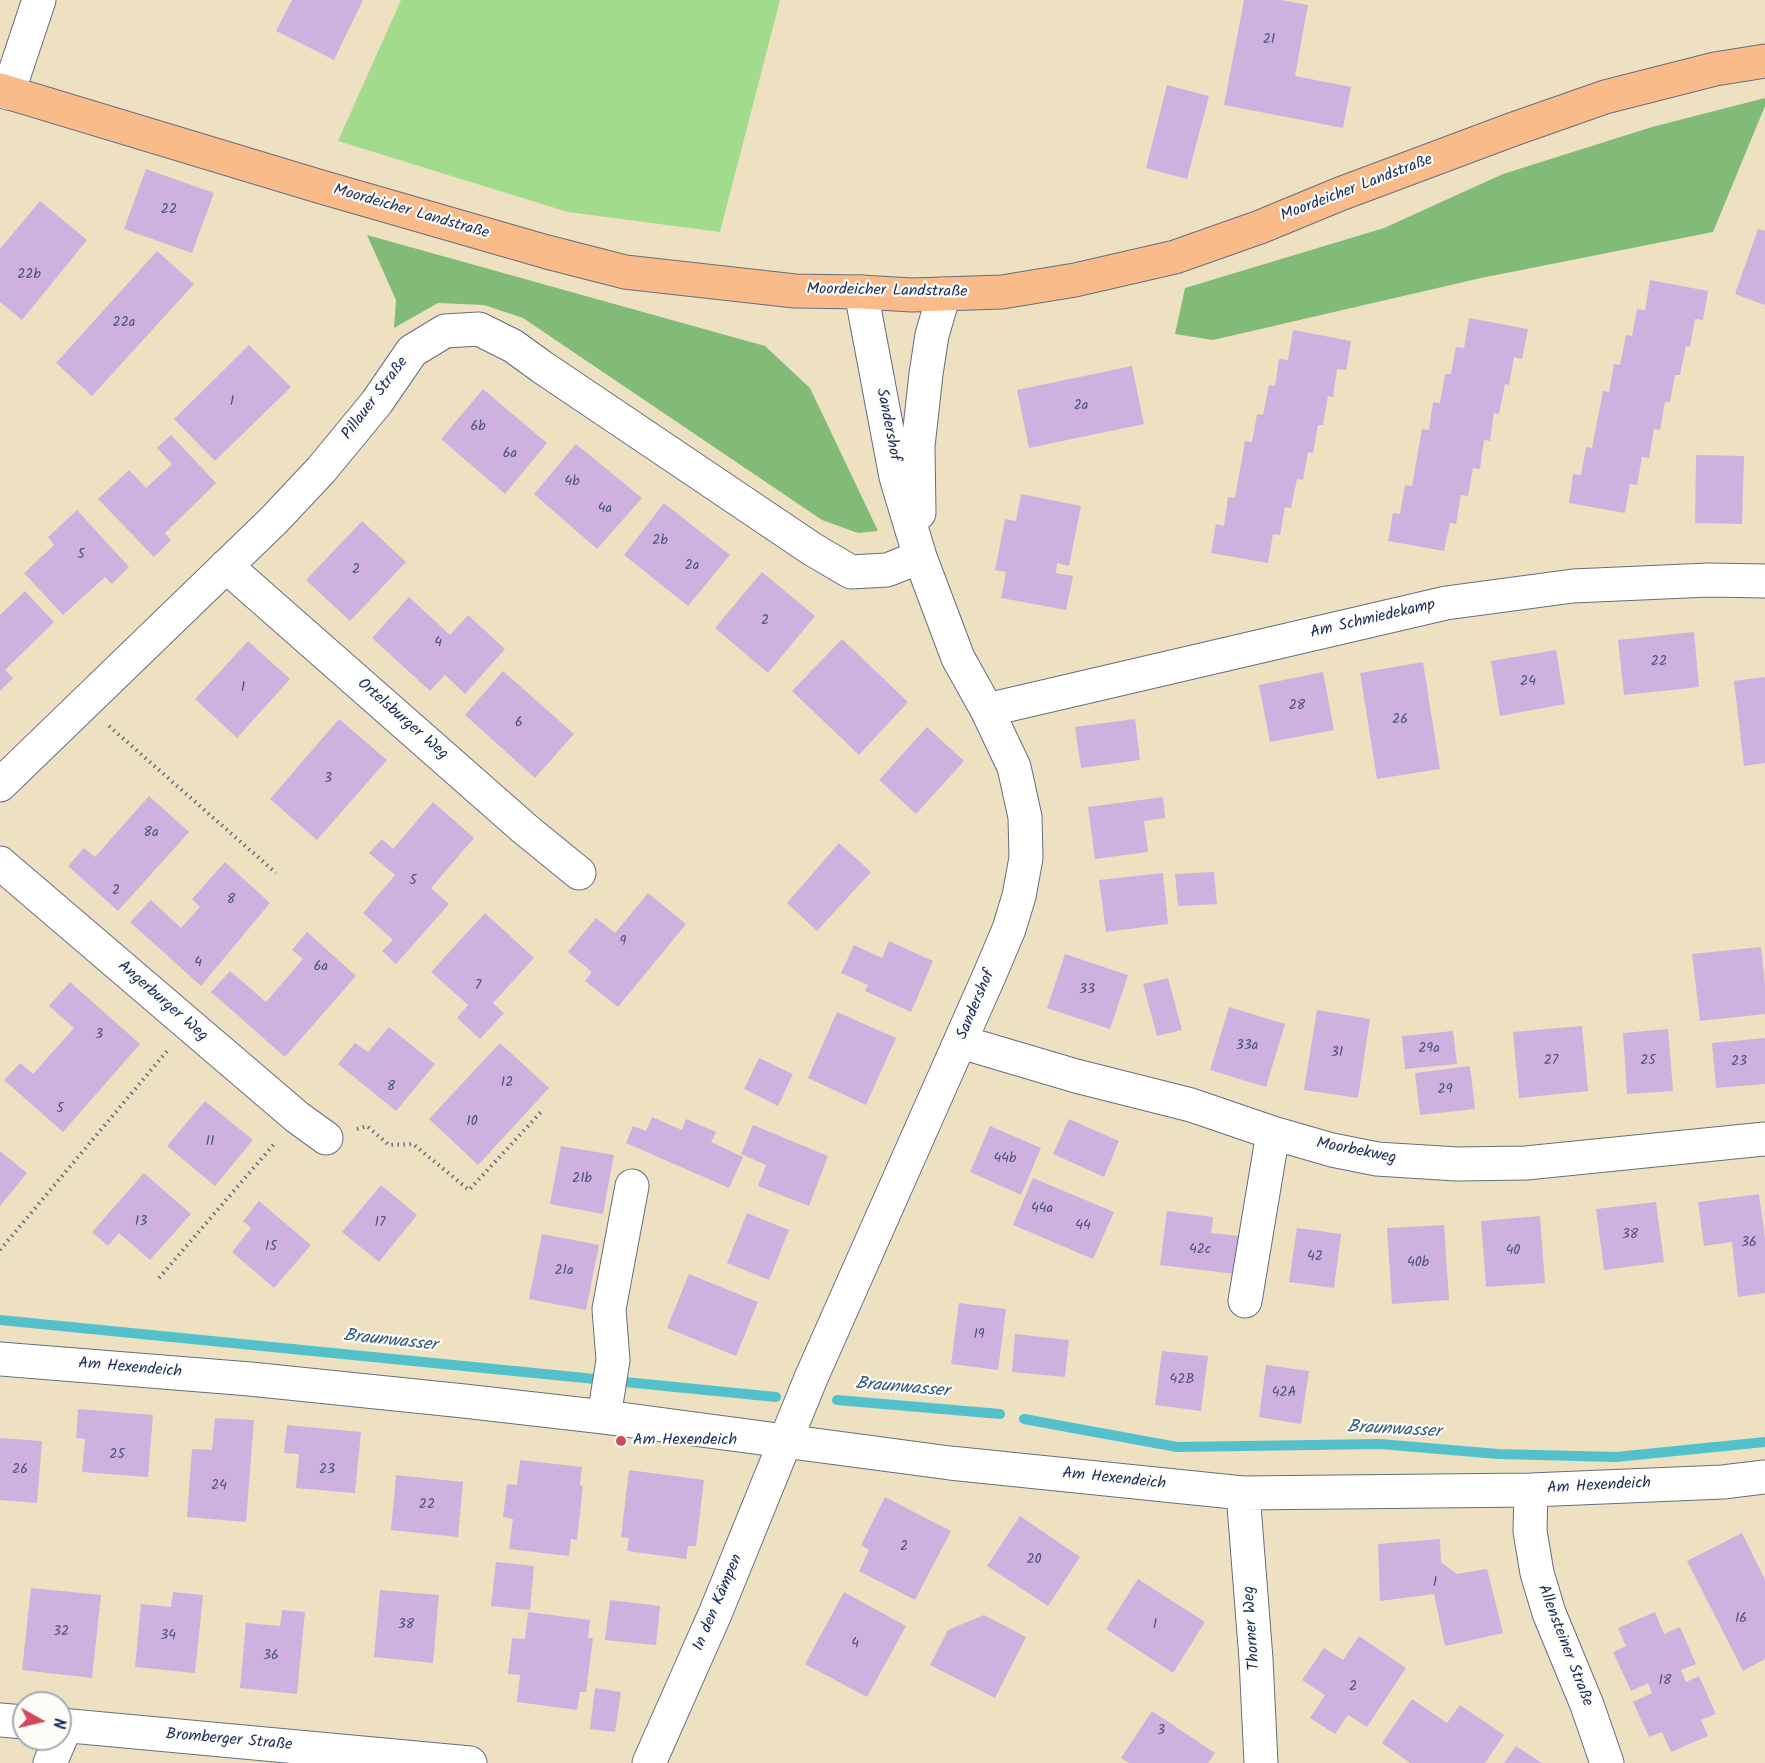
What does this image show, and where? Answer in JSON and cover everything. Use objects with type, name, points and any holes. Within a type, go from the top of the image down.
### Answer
[{"type":"main road","name":"Moordeicher Landstraße","points":[[4,92],[318,186],[625,272],[795,291],[861,291],[912,295],[1013,290],[1087,277],[1174,257],[1260,227],[1340,194],[1605,97],[1715,69],[1765,61]]},
{"type":"street","points":[[4,92],[39,0]]},
{"type":"street","name":"Sandershof","points":[[785,1442],[1009,929],[1019,896],[1026,858],[1025,817],[1014,767],[987,710],[958,658],[920,557],[896,477],[861,291]]},
{"type":"street","name":"Sandershof","points":[[920,557],[918,446],[932,334],[944,294]]},
{"type":"street","name":"Pillauer Straße","points":[[0,785],[274,520],[321,470],[377,402],[412,351],[444,332],[479,329],[513,346],[542,368],[812,549],[851,572],[887,570],[920,557]]},
{"type":"street","name":"Ortelsburger Weg","points":[[226,566],[579,873]]},
{"type":"street","name":"Am Schmiedekamp","points":[[987,710],[1446,603],[1573,586],[1709,580],[1765,581]]},
{"type":"street","name":"Angerburger Weg","points":[[0,863],[297,1117],[326,1138]]},
{"type":"street","name":"Moorbekweg","points":[[961,1042],[1076,1076],[1191,1105],[1332,1150],[1377,1159],[1456,1164],[1526,1163],[1765,1139]]},
{"type":"street","points":[[1245,1301],[1273,1133]]},
{"type":"street","points":[[606,1405],[613,1360],[609,1309],[632,1186]]},
{"type":"street","name":"Am Hexendeich","points":[[0,1359],[250,1379],[464,1401],[606,1405],[785,1442],[950,1463],[1243,1493],[1531,1490],[1723,1482],[1765,1477]]},
{"type":"street","name":"In den Kämpen","points":[[649,1763],[715,1614],[785,1442]]},
{"type":"street","name":"Allensteiner Straße","points":[[1531,1490],[1530,1531],[1538,1573],[1549,1613],[1587,1705],[1606,1763]]},
{"type":"street","name":"Thorner Weg","points":[[1243,1493],[1256,1659],[1261,1763]]},
{"type":"street","name":"Bromberger Straße","points":[[72,1727],[435,1762],[470,1763]]},
{"type":"path","points":[[84,704],[276,873]]},
{"type":"path","points":[[0,1250],[189,1025]]},
{"type":"path","points":[[326,1138],[368,1126],[389,1145],[413,1144],[469,1190],[541,1112]]},
{"type":"path","points":[[159,1278],[297,1117]]},
{"type":"green space","points":[[401,0],[780,0],[720,232],[568,212],[338,141]]},
{"type":"green space","points":[[1765,98],[1765,106],[1713,232],[1481,278],[1213,340],[1175,334],[1185,288],[1384,228],[1503,174],[1652,127]]},
{"type":"green space","points":[[367,235],[765,346],[810,388],[878,531],[858,533],[822,520],[523,318],[484,305],[438,303],[394,328],[396,300]]},
{"type":"building","points":[[292,0],[363,0],[334,60],[276,31]]},
{"type":"building","points":[[1244,0],[1281,0],[1308,5],[1295,76],[1351,87],[1343,128],[1224,105]]},
{"type":"building","points":[[1167,85],[1209,96],[1187,179],[1146,168]]},
{"type":"building","points":[[146,169],[214,193],[192,253],[124,229]]},
{"type":"building","points":[[40,201],[87,240],[22,320],[0,302],[0,249]]},
{"type":"building","points":[[1758,229],[1765,231],[1765,305],[1735,294]]},
{"type":"building","points":[[157,251],[194,284],[92,396],[56,363]]},
{"type":"building","points":[[1650,280],[1708,291],[1703,320],[1695,319],[1690,347],[1686,346],[1680,375],[1675,375],[1670,402],[1665,402],[1660,430],[1654,429],[1649,458],[1642,457],[1637,485],[1630,484],[1625,513],[1569,503],[1573,474],[1581,475],[1586,447],[1592,448],[1603,391],[1609,392],[1614,364],[1620,365],[1626,335],[1632,336],[1637,309],[1645,310]]},
{"type":"building","points":[[1469,318],[1528,329],[1522,359],[1514,357],[1509,385],[1505,384],[1499,414],[1494,413],[1490,441],[1484,440],[1480,469],[1473,468],[1468,496],[1461,495],[1456,524],[1450,523],[1444,551],[1388,541],[1393,513],[1400,514],[1405,485],[1412,486],[1422,429],[1429,430],[1433,402],[1440,403],[1445,374],[1451,374],[1456,347],[1464,348]]},
{"type":"building","points":[[1293,330],[1351,341],[1346,370],[1337,369],[1333,397],[1328,396],[1323,425],[1318,425],[1313,453],[1308,452],[1303,480],[1297,479],[1291,508],[1285,507],[1280,535],[1273,534],[1268,563],[1211,553],[1216,524],[1224,526],[1228,497],[1235,498],[1245,441],[1252,442],[1257,414],[1263,415],[1269,385],[1275,386],[1279,359],[1288,360]]},
{"type":"building","points":[[249,345],[291,387],[215,461],[174,419]]},
{"type":"building","points":[[1132,366],[1144,424],[1029,448],[1017,390]]},
{"type":"building","points":[[483,389],[547,443],[505,494],[441,439]]},
{"type":"building","points":[[171,435],[216,483],[165,533],[171,540],[154,557],[98,499],[129,470],[146,488],[172,464],[157,448]]},
{"type":"building","points":[[576,444],[642,498],[597,549],[534,494]]},
{"type":"building","points":[[1696,455],[1744,456],[1742,524],[1695,523]]},
{"type":"building","points":[[1021,494],[1081,506],[1069,566],[1057,563],[1056,573],[1073,576],[1066,610],[1001,598],[1006,572],[995,570],[1005,519],[1016,521]]},
{"type":"building","points":[[664,503],[730,555],[688,606],[624,555]]},
{"type":"building","points":[[77,510],[129,567],[112,584],[105,577],[63,615],[24,573],[54,545],[48,537]]},
{"type":"building","points":[[362,521],[406,562],[350,621],[306,580]]},
{"type":"building","points":[[762,572],[815,616],[768,673],[715,628]]},
{"type":"building","points":[[25,591],[54,622],[5,670],[13,678],[0,691],[0,615]]},
{"type":"building","points":[[409,597],[450,635],[468,615],[505,649],[465,694],[445,675],[430,691],[372,638]]},
{"type":"building","points":[[1694,632],[1699,687],[1624,695],[1618,640]]},
{"type":"building","points":[[842,639],[908,702],[859,755],[792,691]]},
{"type":"building","points":[[248,641],[290,679],[237,738],[195,699]]},
{"type":"building","points":[[1556,650],[1565,704],[1500,716],[1491,661]]},
{"type":"building","points":[[1423,662],[1440,769],[1377,779],[1360,673]]},
{"type":"building","points":[[503,671],[574,734],[535,778],[465,715]]},
{"type":"building","points":[[1323,672],[1334,730],[1270,742],[1259,685]]},
{"type":"building","points":[[1765,677],[1765,763],[1744,766],[1734,681]]},
{"type":"building","points":[[339,719],[387,760],[317,840],[270,799]]},
{"type":"building","points":[[1135,719],[1140,760],[1081,768],[1075,727]]},
{"type":"building","points":[[927,727],[964,761],[916,814],[879,780]]},
{"type":"building","points":[[149,796],[189,832],[118,911],[68,866],[84,848],[95,857]]},
{"type":"building","points":[[1163,797],[1165,818],[1144,821],[1148,852],[1095,859],[1088,807]]},
{"type":"building","points":[[433,802],[474,838],[431,888],[449,904],[396,964],[382,951],[393,940],[363,913],[395,875],[369,853],[382,839],[393,849]]},
{"type":"building","points":[[839,843],[871,872],[817,931],[787,903]]},
{"type":"building","points":[[225,862],[270,903],[201,986],[130,922],[151,900],[181,928],[200,907],[192,899]]},
{"type":"building","points":[[1214,872],[1217,904],[1178,906],[1175,874]]},
{"type":"building","points":[[1163,873],[1168,924],[1106,932],[1099,880]]},
{"type":"building","points":[[648,893],[686,924],[618,1007],[585,981],[592,972],[568,952],[596,918],[615,933]]},
{"type":"building","points":[[485,913],[534,958],[493,1003],[504,1013],[480,1039],[457,1018],[468,1005],[431,972]]},
{"type":"building","points":[[307,932],[356,976],[285,1057],[211,992],[230,971],[266,1002],[303,959],[292,950]]},
{"type":"building","points":[[889,941],[933,961],[911,1012],[865,991],[868,985],[841,973],[854,945],[882,958]]},
{"type":"building","points":[[1761,947],[1765,1014],[1700,1021],[1692,954]]},
{"type":"building","points":[[1065,954],[1128,975],[1110,1029],[1047,1008]]},
{"type":"building","points":[[1168,978],[1182,1030],[1157,1036],[1143,984]]},
{"type":"building","points":[[70,982],[140,1044],[63,1132],[4,1080],[20,1063],[33,1074],[74,1028],[49,1006]]},
{"type":"building","points":[[1229,1007],[1285,1024],[1266,1087],[1210,1070]]},
{"type":"building","points":[[1317,1010],[1370,1019],[1358,1098],[1304,1090]]},
{"type":"building","points":[[837,1012],[896,1038],[866,1105],[808,1078]]},
{"type":"building","points":[[1582,1026],[1588,1091],[1519,1098],[1513,1032]]},
{"type":"building","points":[[389,1027],[435,1064],[396,1111],[338,1064],[355,1043],[368,1052]]},
{"type":"building","points":[[1668,1029],[1673,1091],[1627,1094],[1623,1033]]},
{"type":"building","points":[[1453,1031],[1457,1064],[1405,1069],[1402,1036]]},
{"type":"building","points":[[1765,1038],[1765,1084],[1716,1088],[1712,1043]]},
{"type":"building","points":[[500,1043],[549,1088],[478,1165],[429,1119]]},
{"type":"building","points":[[759,1058],[793,1074],[778,1106],[744,1089]]},
{"type":"building","points":[[1470,1066],[1475,1109],[1420,1115],[1415,1073]]},
{"type":"building","points":[[205,1101],[253,1140],[215,1186],[167,1146]]},
{"type":"building","points":[[652,1117],[682,1130],[686,1119],[716,1132],[711,1142],[743,1157],[729,1188],[626,1143],[633,1126],[646,1131]]},
{"type":"building","points":[[1069,1119],[1119,1141],[1104,1177],[1053,1154]]},
{"type":"building","points":[[753,1125],[828,1156],[809,1206],[758,1186],[766,1165],[741,1154]]},
{"type":"building","points":[[990,1126],[1041,1148],[1021,1195],[970,1172]]},
{"type":"building","points":[[561,1146],[614,1155],[603,1214],[550,1204]]},
{"type":"building","points":[[0,1151],[27,1173],[0,1206]]},
{"type":"building","points":[[144,1173],[191,1214],[150,1260],[119,1233],[108,1246],[92,1232]]},
{"type":"building","points":[[1033,1178],[1114,1212],[1093,1259],[1013,1225]]},
{"type":"building","points":[[381,1185],[417,1215],[379,1262],[342,1232]]},
{"type":"building","points":[[1759,1194],[1765,1238],[1765,1293],[1738,1297],[1732,1242],[1704,1246],[1698,1202]]},
{"type":"building","points":[[259,1201],[311,1245],[274,1288],[232,1252],[251,1228],[243,1221]]},
{"type":"building","points":[[1656,1202],[1664,1262],[1604,1270],[1596,1209]]},
{"type":"building","points":[[1167,1211],[1213,1217],[1211,1233],[1239,1236],[1235,1274],[1160,1265]]},
{"type":"building","points":[[747,1213],[789,1230],[769,1280],[727,1263]]},
{"type":"building","points":[[1540,1216],[1545,1283],[1486,1287],[1481,1221]]},
{"type":"building","points":[[1444,1225],[1449,1300],[1392,1304],[1387,1228]]},
{"type":"building","points":[[1297,1228],[1341,1234],[1334,1288],[1289,1282]]},
{"type":"building","points":[[542,1234],[599,1245],[586,1310],[529,1299]]},
{"type":"building","points":[[689,1274],[758,1302],[736,1356],[667,1328]]},
{"type":"building","points":[[959,1303],[1006,1309],[998,1370],[951,1364]]},
{"type":"building","points":[[1015,1334],[1069,1340],[1065,1377],[1012,1372]]},
{"type":"building","points":[[1162,1351],[1208,1356],[1201,1411],[1155,1405]]},
{"type":"building","points":[[1266,1365],[1309,1371],[1301,1424],[1259,1417]]},
{"type":"building","points":[[78,1409],[153,1415],[148,1477],[82,1472],[85,1439],[76,1438]]},
{"type":"building","points":[[215,1418],[254,1420],[246,1522],[187,1517],[192,1449],[212,1450]]},
{"type":"building","points":[[287,1425],[361,1432],[355,1493],[296,1488],[299,1454],[284,1453]]},
{"type":"building","points":[[0,1438],[42,1441],[37,1503],[0,1500]]},
{"type":"building","points":[[520,1460],[582,1467],[580,1485],[583,1486],[577,1540],[571,1539],[569,1556],[509,1549],[513,1519],[503,1517],[507,1484],[517,1485]]},
{"type":"building","points":[[629,1470],[704,1480],[696,1546],[688,1546],[686,1559],[627,1551],[629,1538],[621,1537]]},
{"type":"building","points":[[396,1475],[463,1482],[458,1537],[391,1530]]},
{"type":"building","points":[[885,1497],[951,1531],[915,1600],[859,1571],[869,1550],[861,1545]]},
{"type":"building","points":[[1020,1516],[1080,1557],[1048,1606],[987,1566]]},
{"type":"building","points":[[1742,1533],[1765,1580],[1765,1659],[1743,1671],[1687,1561]]},
{"type":"building","points":[[1440,1539],[1441,1562],[1457,1574],[1487,1569],[1503,1633],[1445,1646],[1434,1594],[1380,1601],[1378,1544]]},
{"type":"building","points":[[496,1562],[534,1566],[530,1610],[491,1606]]},
{"type":"building","points":[[1138,1579],[1205,1622],[1173,1673],[1106,1629]]},
{"type":"building","points":[[31,1588],[101,1595],[92,1678],[22,1670]]},
{"type":"building","points":[[380,1590],[439,1595],[433,1663],[374,1657]]},
{"type":"building","points":[[173,1592],[203,1595],[195,1673],[135,1667],[141,1604],[171,1607]]},
{"type":"building","points":[[844,1592],[906,1626],[867,1697],[805,1664]]},
{"type":"building","points":[[610,1600],[660,1606],[656,1645],[605,1640]]},
{"type":"building","points":[[282,1610],[305,1612],[297,1694],[240,1688],[246,1623],[280,1626]]},
{"type":"building","points":[[528,1612],[590,1620],[588,1638],[593,1638],[586,1692],[580,1692],[577,1710],[517,1702],[520,1675],[508,1674],[512,1638],[525,1639]]},
{"type":"building","points":[[1655,1612],[1664,1634],[1680,1627],[1696,1664],[1681,1670],[1686,1682],[1699,1676],[1716,1714],[1701,1720],[1708,1736],[1671,1752],[1662,1732],[1649,1737],[1633,1702],[1652,1693],[1648,1683],[1631,1691],[1613,1652],[1626,1646],[1618,1628]]},
{"type":"building","points":[[984,1615],[1026,1637],[995,1698],[930,1665],[948,1630]]},
{"type":"building","points":[[1359,1636],[1406,1668],[1367,1727],[1348,1715],[1335,1734],[1310,1718],[1325,1695],[1302,1680],[1324,1648],[1343,1660]]},
{"type":"building","points":[[595,1688],[621,1692],[615,1732],[590,1729]]},
{"type":"building","points":[[1412,1699],[1447,1723],[1460,1705],[1504,1735],[1485,1763],[1410,1763],[1382,1743]]},
{"type":"building","points":[[1152,1711],[1215,1753],[1208,1763],[1129,1763],[1121,1758]]},
{"type":"building","points":[[1516,1746],[1542,1763],[1504,1763]]},
{"type":"waterway","name":"Braunwasser","points":[[0,1320],[776,1397]]},
{"type":"waterway","name":"Braunwasser","points":[[837,1400],[1000,1414]]},
{"type":"waterway","name":"Braunwasser","points":[[1024,1419],[1177,1447],[1380,1444],[1498,1454],[1616,1457],[1765,1442]]},
{"type":"place","name":"Am Hexendeich","points":[[621,1441]]}]
